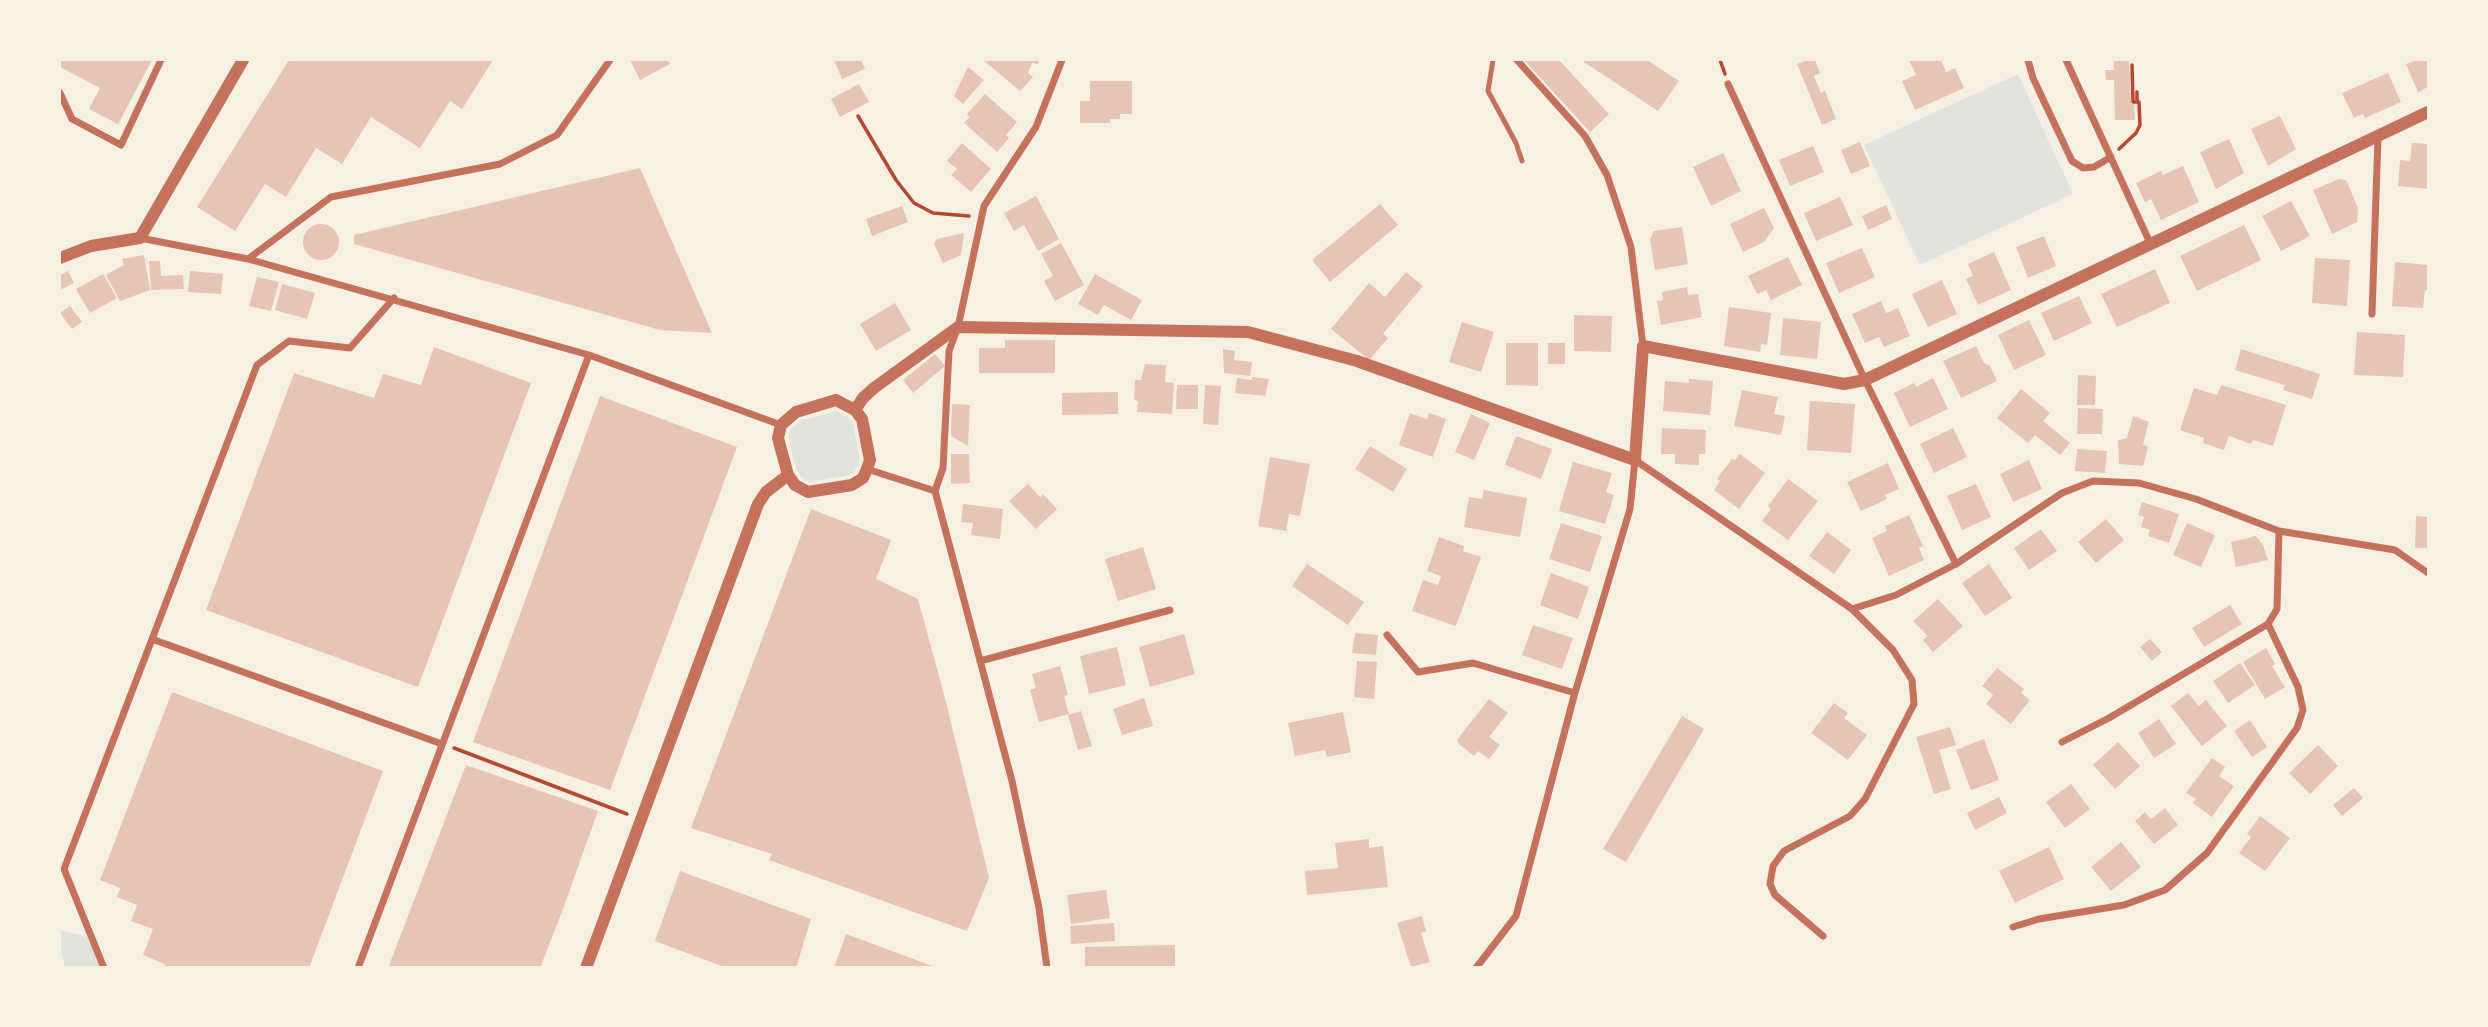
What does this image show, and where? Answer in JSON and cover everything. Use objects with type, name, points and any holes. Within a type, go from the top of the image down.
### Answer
[{"type":"street","points":[[60,93],[72,118],[121,145],[161,60]]},
{"type":"street","points":[[140,238],[243,60]]},
{"type":"street","points":[[248,259],[331,197],[500,164],[557,135],[610,60]]},
{"type":"street","points":[[1047,968],[1039,908],[1017,806],[935,491],[943,468],[949,351],[958,327],[984,206],[1036,127],[1062,60]]},
{"type":"street","points":[[1476,968],[1516,916],[1575,693],[1630,509],[1643,346],[1631,247],[1607,175],[1585,136],[1517,60]]},
{"type":"street","points":[[2028,60],[2033,78],[2071,160],[2082,168],[2094,167],[2111,158]]},
{"type":"street","points":[[2066,60],[2151,245]]},
{"type":"street","points":[[1728,85],[1865,380],[1956,564]]},
{"type":"street","points":[[1643,346],[1844,384],[1865,380],[2428,112]]},
{"type":"street","points":[[2372,314],[2378,137]]},
{"type":"street","points":[[60,258],[91,246],[140,238],[248,259],[589,355],[781,425]]},
{"type":"street","points":[[104,968],[64,869],[257,365],[289,341],[350,348],[394,298]]},
{"type":"street","points":[[855,410],[874,388],[958,327],[1248,332],[1357,361],[1635,460],[1852,609],[1893,650],[1912,680],[1914,704],[1865,799],[1850,817],[1784,850],[1773,866],[1770,884],[1775,895],[1823,936]]},
{"type":"street","points":[[358,968],[589,355]]},
{"type":"street","points":[[836,400],[855,410],[862,419],[870,460],[863,478],[852,485],[807,492],[795,485],[788,475],[778,438],[781,425],[796,412],[836,400]]},
{"type":"street","points":[[867,469],[935,491]]},
{"type":"street","points":[[586,968],[758,504],[766,492],[788,475]]},
{"type":"street","points":[[1852,609],[1896,595],[1956,564],[2062,493],[2093,481],[2139,484],[2196,499],[2279,531],[2395,550],[2428,573]]},
{"type":"street","points":[[2062,742],[2109,718],[2268,624],[2277,609],[2279,531]]},
{"type":"street","points":[[980,661],[1170,610]]},
{"type":"street","points":[[2013,928],[2039,919],[2124,905],[2165,890],[2207,853],[2297,728],[2303,710],[2298,687],[2268,624]]},
{"type":"street","points":[[1387,635],[1418,672],[1473,663],[1575,693]]},
{"type":"street","points":[[152,639],[442,744]]},
{"type":"lane","points":[[1493,60],[1488,91],[1516,143],[1522,162]]},
{"type":"path","points":[[2132,65],[2133,102],[2137,102]]},
{"type":"path","points":[[2111,158],[2136,133],[2140,125],[2137,92]]},
{"type":"path","points":[[858,116],[896,180],[914,203],[933,213],[982,216]]},
{"type":"path","points":[[442,744],[642,819]]},
{"type":"shaded area","points":[[2018,74],[2073,194],[1920,265],[1864,145]]},
{"type":"shaded area","points":[[836,411],[853,423],[860,459],[858,465],[849,475],[809,482],[797,471],[788,438],[790,430],[800,421]]},
{"type":"shaded area","points":[[60,930],[92,938],[103,967],[65,967],[60,949]]},
{"type":"building","points":[[60,60],[152,60],[118,124],[89,109],[100,88],[60,67]]},
{"type":"building","points":[[289,60],[493,60],[462,109],[450,101],[420,148],[371,117],[342,164],[316,148],[286,197],[265,184],[235,231],[197,207]]},
{"type":"building","points":[[630,60],[668,60],[670,64],[640,80]]},
{"type":"building","points":[[834,60],[861,60],[865,69],[842,79]]},
{"type":"building","points":[[983,60],[1038,60],[1038,64],[1032,63],[1028,73],[1033,77],[1020,91]]},
{"type":"building","points":[[1524,60],[1559,60],[1609,114],[1590,132]]},
{"type":"building","points":[[1581,60],[1647,60],[1679,81],[1658,111]]},
{"type":"building","points":[[1815,60],[1820,73],[1814,76],[1821,93],[1825,91],[1836,119],[1822,125],[1797,64]]},
{"type":"building","points":[[1909,60],[1941,60],[1946,72],[1955,68],[1964,88],[1915,110],[1902,81],[1916,75]]},
{"type":"building","points":[[2114,60],[2129,60],[2131,104],[2134,104],[2135,120],[2115,120],[2114,80],[2106,80],[2105,70],[2114,70]]},
{"type":"building","points":[[2428,60],[2428,87],[2418,92],[2406,64]]},
{"type":"building","points":[[968,67],[984,80],[963,104],[954,96]]},
{"type":"building","points":[[2388,73],[2401,102],[2365,118],[2363,114],[2354,118],[2342,93]]},
{"type":"building","points":[[1090,81],[1132,81],[1132,114],[1120,114],[1120,119],[1110,119],[1110,123],[1080,123],[1080,101],[1090,101]]},
{"type":"building","points":[[859,84],[869,102],[840,117],[831,99]]},
{"type":"building","points":[[985,94],[1017,122],[1006,135],[1009,138],[997,152],[964,123],[970,117],[967,114]]},
{"type":"building","points":[[2280,116],[2296,149],[2268,166],[2251,129]]},
{"type":"building","points":[[2229,139],[2244,173],[2216,189],[2200,152]]},
{"type":"building","points":[[1860,142],[1870,166],[1851,174],[1841,150]]},
{"type":"building","points":[[962,143],[991,169],[971,192],[951,175],[957,169],[947,161]]},
{"type":"building","points":[[2412,143],[2428,144],[2428,189],[2398,186],[2400,160],[2410,161]]},
{"type":"building","points":[[1813,146],[1824,172],[1790,186],[1779,160]]},
{"type":"building","points":[[1723,153],[1741,191],[1711,206],[1693,167]]},
{"type":"building","points":[[2183,166],[2199,202],[2161,220],[2151,199],[2145,202],[2136,183],[2161,171],[2163,175]]},
{"type":"building","points":[[640,168],[712,333],[660,330],[354,244],[354,235]]},
{"type":"building","points":[[2339,179],[2346,180],[2358,208],[2357,222],[2332,234],[2313,190]]},
{"type":"building","points":[[1036,196],[1059,239],[1038,251],[1024,225],[1014,231],[1004,213]]},
{"type":"building","points":[[1840,197],[1853,225],[1816,241],[1804,213]]},
{"type":"building","points":[[2291,201],[2310,236],[2281,251],[2262,216]]},
{"type":"building","points":[[1380,204],[1398,225],[1330,282],[1312,260]]},
{"type":"building","points":[[1886,205],[1892,219],[1868,230],[1862,216]]},
{"type":"building","points":[[902,206],[908,222],[872,236],[866,219]]},
{"type":"building","points":[[1764,208],[1774,228],[1764,242],[1743,252],[1730,224]]},
{"type":"building","points":[[321,224],[334,229],[339,242],[334,255],[321,260],[308,255],[303,242],[308,229]]},
{"type":"building","points":[[2244,225],[2261,260],[2197,291],[2180,256]]},
{"type":"building","points":[[1682,227],[1688,264],[1655,270],[1650,239],[1654,231]]},
{"type":"building","points":[[964,233],[961,255],[943,263],[934,244],[937,239]]},
{"type":"building","points":[[2044,236],[2056,266],[2028,278],[2016,247]]},
{"type":"building","points":[[1061,243],[1084,285],[1055,301],[1044,281],[1053,276],[1041,254]]},
{"type":"building","points":[[1862,248],[1875,277],[1839,293],[1826,263]]},
{"type":"building","points":[[1994,252],[2011,290],[1978,305],[1966,279],[1973,276],[1968,264]]},
{"type":"building","points":[[144,255],[150,290],[120,301],[106,275],[124,265],[122,259]]},
{"type":"building","points":[[1788,257],[1802,285],[1771,300],[1766,290],[1757,294],[1748,276]]},
{"type":"building","points":[[2315,258],[2350,260],[2347,306],[2312,303]]},
{"type":"building","points":[[149,261],[160,261],[161,276],[183,275],[184,289],[151,290]]},
{"type":"building","points":[[2395,262],[2428,265],[2428,290],[2425,290],[2423,308],[2392,306]]},
{"type":"building","points":[[2155,269],[2170,303],[2117,327],[2101,294]]},
{"type":"building","points":[[68,271],[74,283],[60,290],[60,275]]},
{"type":"building","points":[[190,271],[223,274],[221,294],[188,292]]},
{"type":"building","points":[[1406,272],[1423,286],[1383,334],[1388,338],[1369,360],[1331,329],[1369,283],[1385,297]]},
{"type":"building","points":[[103,274],[117,298],[90,313],[76,289]]},
{"type":"building","points":[[1095,274],[1142,300],[1131,320],[1104,305],[1098,315],[1078,304]]},
{"type":"building","points":[[257,277],[279,282],[271,311],[249,306]]},
{"type":"building","points":[[1942,280],[1957,314],[1928,327],[1912,294]]},
{"type":"building","points":[[282,284],[315,293],[307,319],[275,310]]},
{"type":"building","points":[[1687,287],[1688,295],[1698,294],[1702,317],[1661,325],[1657,301],[1663,300],[1662,292]]},
{"type":"building","points":[[2079,296],[2092,323],[2054,341],[2041,313]]},
{"type":"building","points":[[1881,301],[1886,313],[1898,308],[1910,336],[1884,347],[1879,337],[1865,343],[1852,314]]},
{"type":"building","points":[[895,303],[911,330],[876,351],[860,324]]},
{"type":"building","points":[[70,306],[82,322],[72,329],[60,313]]},
{"type":"building","points":[[1729,307],[1771,313],[1767,345],[1761,344],[1760,352],[1724,346]]},
{"type":"building","points":[[1574,315],[1612,316],[1611,352],[1574,351]]},
{"type":"building","points":[[1783,318],[1821,322],[1817,359],[1780,355]]},
{"type":"building","points":[[2029,320],[2046,355],[2014,370],[1998,335]]},
{"type":"building","points":[[1462,322],[1494,332],[1481,372],[1449,362]]},
{"type":"building","points":[[2357,332],[2405,335],[2403,377],[2354,375]]},
{"type":"building","points":[[1005,340],[1055,340],[1055,373],[979,373],[979,348],[1005,348]]},
{"type":"building","points":[[1506,343],[1538,343],[1538,386],[1506,385]]},
{"type":"building","points":[[1548,343],[1565,343],[1565,364],[1548,364]]},
{"type":"building","points":[[1976,346],[1997,381],[1961,398],[1943,361]]},
{"type":"building","points":[[434,347],[531,383],[418,687],[206,610],[294,373],[374,398],[383,374],[421,385]]},
{"type":"building","points":[[1223,349],[1235,351],[1234,360],[1252,362],[1250,376],[1224,373]]},
{"type":"building","points":[[2241,349],[2320,374],[2312,399],[2283,390],[2285,385],[2235,370]]},
{"type":"building","points":[[935,354],[945,366],[913,393],[903,380]]},
{"type":"building","points":[[1145,364],[1166,365],[1165,382],[1174,383],[1172,414],[1137,412],[1138,401],[1134,400],[1135,380],[1141,380]]},
{"type":"building","points":[[2078,375],[2096,376],[2095,405],[2077,405]]},
{"type":"building","points":[[1252,377],[1269,379],[1265,396],[1235,393],[1237,378],[1252,380]]},
{"type":"building","points":[[1933,378],[1948,409],[1910,427],[1894,393],[1914,383],[1916,387]]},
{"type":"building","points":[[1689,379],[1713,381],[1710,415],[1663,411],[1665,381],[1689,383]]},
{"type":"building","points":[[1177,385],[1198,385],[1198,409],[1176,409]]},
{"type":"building","points":[[1205,385],[1221,386],[1218,425],[1203,424]]},
{"type":"building","points":[[2221,385],[2286,405],[2273,446],[2253,440],[2251,444],[2229,436],[2224,450],[2203,443],[2204,438],[2180,430],[2194,388],[2217,395]]},
{"type":"building","points":[[2021,389],[2050,413],[2043,421],[2070,443],[2060,455],[2035,435],[2028,443],[1997,418]]},
{"type":"building","points":[[1742,390],[1778,397],[1774,414],[1785,416],[1781,435],[1734,426]]},
{"type":"building","points":[[1118,392],[1118,414],[1062,415],[1062,393]]},
{"type":"building","points":[[600,396],[737,447],[610,790],[473,742]]},
{"type":"building","points":[[1810,401],[1855,404],[1851,453],[1807,450]]},
{"type":"building","points":[[952,404],[970,405],[968,446],[951,436]]},
{"type":"building","points":[[2078,408],[2103,409],[2102,434],[2077,434]]},
{"type":"building","points":[[1410,413],[1427,419],[1429,413],[1446,419],[1433,457],[1399,445]]},
{"type":"building","points":[[1471,414],[1490,423],[1474,460],[1455,452]]},
{"type":"building","points":[[2133,416],[2149,422],[2143,444],[2148,447],[2143,466],[2119,464],[2118,440],[2127,438]]},
{"type":"building","points":[[1662,428],[1706,430],[1705,454],[1699,454],[1699,465],[1675,464],[1675,454],[1661,454]]},
{"type":"building","points":[[1953,428],[1967,457],[1934,473],[1920,444]]},
{"type":"building","points":[[1516,436],[1552,449],[1541,479],[1505,465]]},
{"type":"building","points":[[1370,446],[1407,469],[1393,492],[1355,469]]},
{"type":"building","points":[[2077,449],[2107,451],[2105,473],[2075,471]]},
{"type":"building","points":[[951,454],[969,454],[970,483],[951,484]]},
{"type":"building","points":[[1740,454],[1765,473],[1739,509],[1714,490],[1720,481],[1717,479],[1732,459],[1735,460]]},
{"type":"building","points":[[1270,457],[1310,464],[1300,516],[1289,514],[1286,531],[1258,526]]},
{"type":"building","points":[[2029,460],[2042,489],[2013,502],[2000,474]]},
{"type":"building","points":[[1573,462],[1612,473],[1606,492],[1614,495],[1605,524],[1559,511]]},
{"type":"building","points":[[1888,463],[1899,489],[1885,495],[1887,499],[1861,511],[1847,482]]},
{"type":"building","points":[[1788,479],[1818,501],[1788,540],[1762,521],[1771,509],[1768,506]]},
{"type":"building","points":[[1028,484],[1040,497],[1043,494],[1057,509],[1036,529],[1009,501]]},
{"type":"building","points":[[1976,484],[1991,517],[1962,530],[1947,496]]},
{"type":"building","points":[[1484,490],[1527,498],[1520,537],[1464,527],[1469,497],[1482,499]]},
{"type":"building","points":[[2142,502],[2179,514],[2169,543],[2148,536],[2150,530],[2141,527],[2144,517],[2138,515]]},
{"type":"building","points":[[963,504],[1003,509],[1000,539],[971,535],[973,523],[961,522]]},
{"type":"building","points":[[811,509],[891,540],[876,579],[918,599],[989,878],[967,931],[769,860],[772,854],[691,828]]},
{"type":"building","points":[[1909,515],[1923,546],[1919,548],[1924,560],[1889,576],[1872,538],[1887,531],[1885,526]]},
{"type":"building","points":[[2416,516],[2428,517],[2428,548],[2415,548]]},
{"type":"building","points":[[2106,519],[2124,540],[2096,563],[2078,542]]},
{"type":"building","points":[[1561,523],[1602,536],[1590,572],[1549,559]]},
{"type":"building","points":[[2187,523],[2215,535],[2201,567],[2173,555]]},
{"type":"building","points":[[2041,529],[2057,551],[2029,570],[2014,548]]},
{"type":"building","points":[[1827,532],[1851,550],[1834,574],[1809,556]]},
{"type":"building","points":[[2256,536],[2263,545],[2268,560],[2236,567],[2231,542]]},
{"type":"building","points":[[1439,537],[1464,546],[1463,551],[1481,557],[1456,626],[1412,611],[1423,580],[1438,585],[1441,576],[1427,571]]},
{"type":"building","points":[[1143,547],[1156,589],[1118,601],[1105,559]]},
{"type":"building","points":[[1307,564],[1364,602],[1348,625],[1292,586]]},
{"type":"building","points":[[1989,564],[2012,598],[1985,616],[1962,583]]},
{"type":"building","points":[[1551,573],[1589,587],[1578,619],[1540,605]]},
{"type":"building","points":[[1938,599],[1963,626],[1933,652],[1923,640],[1928,636],[1913,621]]},
{"type":"building","points":[[2230,605],[2242,624],[2204,647],[2192,628]]},
{"type":"building","points":[[1533,625],[1573,638],[1562,669],[1522,655]]},
{"type":"building","points":[[1355,633],[1378,635],[1376,655],[1352,653]]},
{"type":"building","points":[[1184,634],[1195,674],[1150,687],[1139,647]]},
{"type":"building","points":[[2150,639],[2162,652],[2152,661],[2140,647]]},
{"type":"building","points":[[1117,647],[1126,685],[1089,694],[1080,656]]},
{"type":"building","points":[[2266,648],[2275,664],[2272,666],[2285,687],[2265,699],[2243,662]]},
{"type":"building","points":[[1357,661],[1377,662],[1374,699],[1354,697]]},
{"type":"building","points":[[2240,663],[2255,685],[2228,703],[2213,681]]},
{"type":"building","points":[[1060,666],[1068,695],[1064,696],[1069,714],[1039,722],[1030,690],[1036,688],[1032,674]]},
{"type":"building","points":[[1997,668],[2024,689],[2021,693],[2030,700],[2011,724],[1986,704],[1993,695],[1982,686]]},
{"type":"building","points":[[172,692],[383,771],[309,968],[164,968],[165,964],[143,955],[153,929],[131,921],[137,905],[117,897],[120,888],[100,880]]},
{"type":"building","points":[[2188,693],[2199,706],[2206,700],[2227,726],[2202,746],[2171,706]]},
{"type":"building","points":[[1144,698],[1153,726],[1122,735],[1113,709]]},
{"type":"building","points":[[1489,699],[1508,713],[1489,737],[1500,745],[1489,759],[1478,751],[1474,756],[1457,740]]},
{"type":"building","points":[[1834,703],[1848,713],[1844,718],[1867,735],[1848,760],[1811,733]]},
{"type":"building","points":[[1081,711],[1092,746],[1078,750],[1068,715]]},
{"type":"building","points":[[1343,712],[1351,752],[1327,757],[1325,750],[1295,756],[1288,723]]},
{"type":"building","points":[[1682,716],[1704,729],[1626,862],[1603,849]]},
{"type":"building","points":[[2159,719],[2176,744],[2154,758],[2138,733]]},
{"type":"building","points":[[2250,720],[2267,747],[2252,757],[2234,731]]},
{"type":"building","points":[[1950,727],[1956,745],[1939,750],[1951,789],[1934,794],[1916,737]]},
{"type":"building","points":[[1984,739],[1999,780],[1971,790],[1956,750]]},
{"type":"building","points":[[2118,742],[2140,766],[2115,789],[2093,765]]},
{"type":"building","points":[[2318,745],[2338,766],[2310,794],[2289,773]]},
{"type":"building","points":[[2212,758],[2225,767],[2219,776],[2234,786],[2212,817],[2193,803],[2196,799],[2186,793]]},
{"type":"building","points":[[466,765],[598,811],[563,909],[540,968],[388,968]]},
{"type":"building","points":[[2071,784],[2090,809],[2065,828],[2046,802]]},
{"type":"building","points":[[2354,788],[2363,798],[2342,816],[2333,805]]},
{"type":"building","points":[[1999,797],[2007,813],[1975,830],[1967,813]]},
{"type":"building","points":[[2165,808],[2178,825],[2154,844],[2135,821],[2145,812],[2151,819]]},
{"type":"building","points":[[2260,816],[2290,838],[2265,871],[2239,853],[2251,837],[2247,834]]},
{"type":"building","points":[[1369,839],[1369,848],[1383,846],[1388,887],[1307,895],[1305,871],[1338,868],[1335,843]]},
{"type":"building","points":[[2121,842],[2141,867],[2111,891],[2091,867]]},
{"type":"building","points":[[2049,847],[2064,879],[2015,903],[1999,871]]},
{"type":"building","points":[[680,871],[811,919],[796,968],[727,968],[655,941]]},
{"type":"building","points":[[1106,890],[1110,918],[1071,924],[1067,895]]},
{"type":"building","points":[[1422,916],[1426,931],[1421,933],[1430,962],[1411,967],[1397,923]]},
{"type":"building","points":[[1114,923],[1115,941],[1071,944],[1070,926]]},
{"type":"building","points":[[846,934],[935,967],[935,968],[834,968]]},
{"type":"building","points":[[1175,945],[1175,968],[1085,968],[1085,947]]}]
